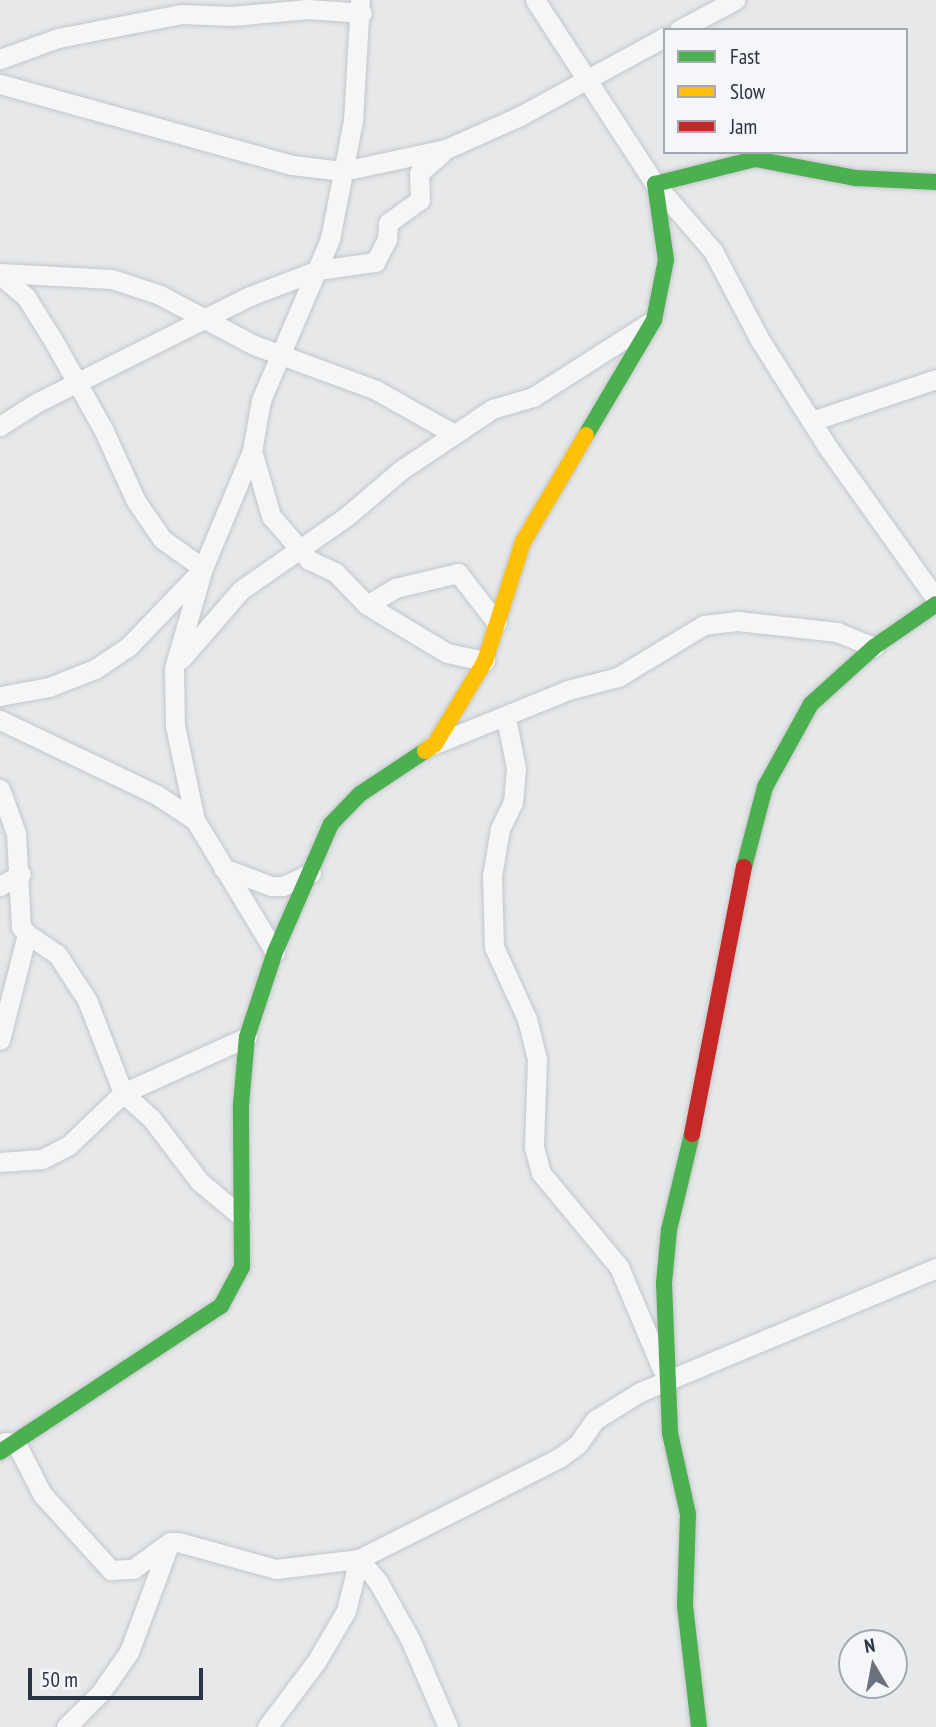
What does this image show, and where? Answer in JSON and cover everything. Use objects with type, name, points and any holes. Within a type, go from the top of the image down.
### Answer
[{"type":"street","points":[[535,0],[655,184],[713,251],[760,340],[936,602],[874,647],[811,704],[765,787],[751,828],[706,1076],[669,1230],[662,1314],[670,1433],[688,1514],[685,1606],[699,1727]]},
{"type":"street","points":[[683,28],[735,0]]},
{"type":"street","points":[[0,59],[58,38],[181,14],[232,16],[361,6],[353,121],[330,239],[261,400],[252,451],[203,568],[174,668],[175,726],[195,820],[275,952]]},
{"type":"street","points":[[0,84],[292,165],[343,171],[446,149],[589,79],[663,38]]},
{"type":"street","points":[[0,426],[36,403],[79,386],[250,296],[318,270],[374,262],[387,239],[388,223],[420,200],[419,173],[446,149]]},
{"type":"street","points":[[655,184],[755,159],[856,178],[936,182]]},
{"type":"street","points":[[435,744],[485,662],[523,542],[654,320],[666,260],[655,184]]},
{"type":"street","points":[[0,274],[112,279],[160,295],[204,320],[376,390],[454,433]]},
{"type":"street","points":[[0,274],[26,297],[79,386],[116,463],[155,529],[203,568]]},
{"type":"street","points":[[174,668],[241,590],[300,550],[454,433],[492,409],[533,397],[654,320]]},
{"type":"street","points":[[812,421],[936,379]]},
{"type":"street","points":[[252,451],[271,516],[309,560],[335,572],[367,606],[447,653],[485,662]]},
{"type":"street","points":[[0,696],[49,687],[95,669],[128,647],[203,568]]},
{"type":"street","points":[[367,606],[395,587],[458,572],[497,623]]},
{"type":"street","points":[[874,647],[837,632],[738,621],[704,625],[618,677],[568,690],[506,718],[435,744],[360,794],[331,824],[275,952],[247,1037],[241,1105],[242,1267],[221,1307],[130,1362],[5,1446],[42,1494],[111,1570],[133,1569],[170,1542],[216,1550],[276,1569],[359,1559],[559,1458],[578,1444],[595,1420],[667,1380],[717,1363],[852,1300],[936,1268]]},
{"type":"street","points":[[506,718],[516,768],[513,802],[500,829],[492,876],[494,947],[527,1019],[537,1059],[534,1147],[541,1173],[619,1267],[667,1380]]},
{"type":"street","points":[[0,720],[157,795],[195,820]]},
{"type":"street","points":[[0,789],[16,833],[21,874],[21,927],[57,954],[87,1000],[123,1093],[151,1118],[200,1182],[241,1216]]},
{"type":"street","points":[[223,868],[271,886],[283,886],[311,873]]},
{"type":"street","points":[[0,886],[21,874]]},
{"type":"street","points":[[0,1040],[27,934]]},
{"type":"street","points":[[0,1162],[42,1159],[68,1146],[123,1093],[247,1037]]},
{"type":"street","points":[[66,1727],[101,1692],[129,1652],[170,1542]]},
{"type":"street","points":[[267,1727],[316,1662],[346,1611],[359,1559]]},
{"type":"street","points":[[359,1559],[393,1608],[448,1727]]},
{"type":"traffic: fast","points":[[586,435],[654,320],[666,260],[655,184],[755,159],[856,178],[936,182]]},
{"type":"traffic: fast","points":[[744,867],[765,787],[811,704],[874,647],[936,604]]},
{"type":"traffic: fast","points":[[0,1452],[221,1306],[242,1267],[241,1105],[247,1037],[275,952],[331,824],[360,794],[425,751]]},
{"type":"traffic: fast","points":[[692,1134],[669,1230],[664,1283],[670,1433],[688,1514],[685,1606],[699,1727]]},
{"type":"traffic: slow","points":[[425,751],[435,744],[485,661],[523,542],[586,435]]},
{"type":"traffic: jam","points":[[692,1134],[744,867]]}]
